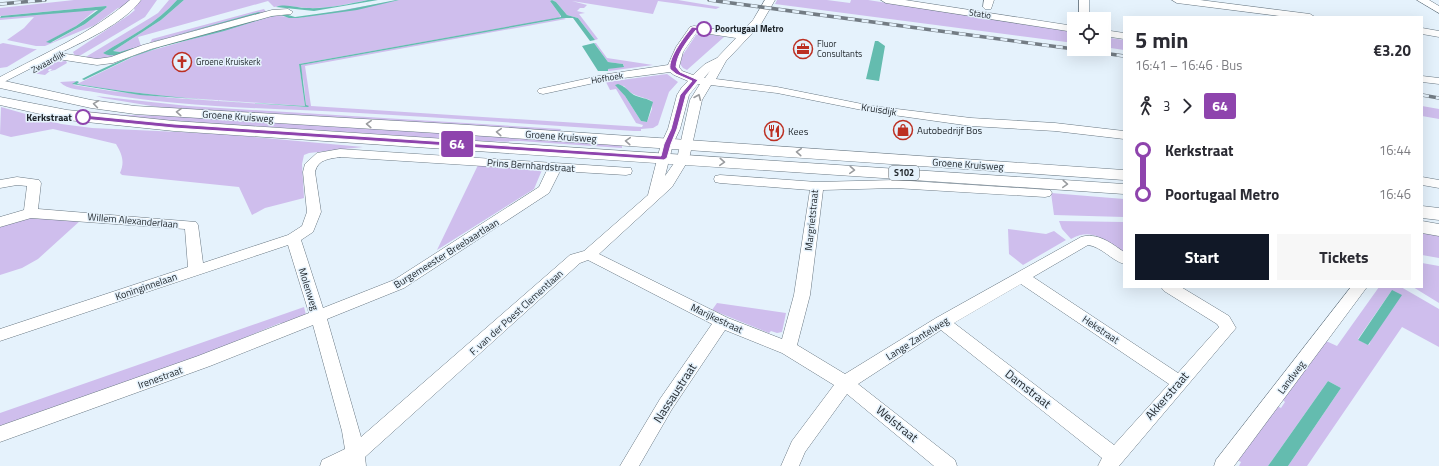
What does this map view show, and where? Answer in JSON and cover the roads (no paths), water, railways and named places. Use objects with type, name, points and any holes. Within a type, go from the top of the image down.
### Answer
[{"type":"main road","name":"Groene Kruisweg","points":[[2,85],[91,104],[135,110],[666,151]]},
{"type":"main road","name":"Groene Kruisweg","points":[[0,101],[67,115],[135,123],[1123,175]]},
{"type":"main road","name":"Groene Kruisweg","points":[[685,152],[1123,189]]},
{"type":"main road","points":[[1423,212],[1439,214]]},
{"type":"main road","points":[[1423,227],[1439,230]]},
{"type":"street","name":"Zwaardijk","points":[[2,85],[57,56],[120,14],[136,0]]},
{"type":"street","points":[[654,197],[683,95],[718,69],[721,60],[757,22],[770,0]]},
{"type":"street","name":"Statio","points":[[886,0],[1067,27]]},
{"type":"street","points":[[1084,0],[1084,12]]},
{"type":"street","points":[[1177,0],[1302,16]]},
{"type":"street","points":[[1422,0],[1439,10]]},
{"type":"street","points":[[57,56],[97,62],[113,60],[162,43],[272,13],[288,12]]},
{"type":"street","points":[[701,81],[678,73],[673,64],[687,37],[694,28],[743,36]]},
{"type":"street","points":[[1423,31],[1439,34]]},
{"type":"street","points":[[1111,34],[1123,36]]},
{"type":"street","name":"Hofhoek","points":[[543,91],[673,64]]},
{"type":"street","points":[[1423,78],[1439,81]]},
{"type":"street","points":[[685,152],[696,100],[700,91],[701,81]]},
{"type":"street","name":"Kruisdijk","points":[[701,81],[777,90],[872,109],[971,122],[1055,127],[1123,134]]},
{"type":"street","name":"F. van der Poest Clementlaan","points":[[329,466],[357,460],[575,259],[589,255],[654,197],[667,184],[685,152]]},
{"type":"street","name":"Prins Bernhardstraat","points":[[293,238],[308,229],[314,212],[309,172],[311,164],[321,156],[340,153],[626,171]]},
{"type":"street","name":"Burgemeester Breebaartlaan","points":[[318,316],[399,284],[544,190],[555,166]]},
{"type":"street","name":"Margrietstraat","points":[[720,179],[817,186],[802,295],[788,348]]},
{"type":"street","points":[[0,184],[17,181],[34,183],[32,213]]},
{"type":"street","points":[[1423,181],[1439,184]]},
{"type":"street","points":[[817,186],[895,184],[1045,193]]},
{"type":"street","name":"Willem Alexanderlaan","points":[[0,222],[32,213],[191,225],[196,269]]},
{"type":"street","name":"Koninginnelaan","points":[[0,334],[293,238]]},
{"type":"street","name":"Molenweg","points":[[293,238],[318,316],[357,460]]},
{"type":"street","name":"Lange Zantelweg","points":[[790,466],[798,447],[845,383],[942,322],[1086,240],[1099,242],[1123,258]]},
{"type":"street","name":"Marijkestraat","points":[[589,255],[722,322],[788,348],[845,383]]},
{"type":"street","name":"Hekstraat","points":[[1022,277],[1179,382]]},
{"type":"street","name":"Akkerstraat","points":[[1111,461],[1228,328],[1223,320],[1171,288]]},
{"type":"street","name":"Landweg","points":[[1224,466],[1358,288]]},
{"type":"street","name":"Irenestraat","points":[[0,434],[204,361],[318,316]]},
{"type":"street","name":"Nassaustraat","points":[[629,466],[666,404],[722,322]]},
{"type":"street","name":"Damstraat","points":[[942,322],[1111,461]]},
{"type":"street","name":"Welstraat","points":[[845,383],[948,466]]},
{"type":"railway","points":[[0,4],[45,0]]},
{"type":"railway","points":[[709,0],[1067,48]]},
{"type":"railway","points":[[1111,54],[1123,56]]},
{"type":"railway","points":[[1423,95],[1439,98]]},
{"type":"place","name":"Poortugaal Metro","points":[[704,29]]},
{"type":"place","name":"Fluor Consultants","points":[[803,49]]},
{"type":"place","name":"Groene Kruiskerk","points":[[182,62]]},
{"type":"place","name":"Kerkstraat","points":[[83,117]]},
{"type":"place","name":"Autobedrijf Bos","points":[[903,130]]},
{"type":"place","name":"Kees","points":[[774,131]]}]
